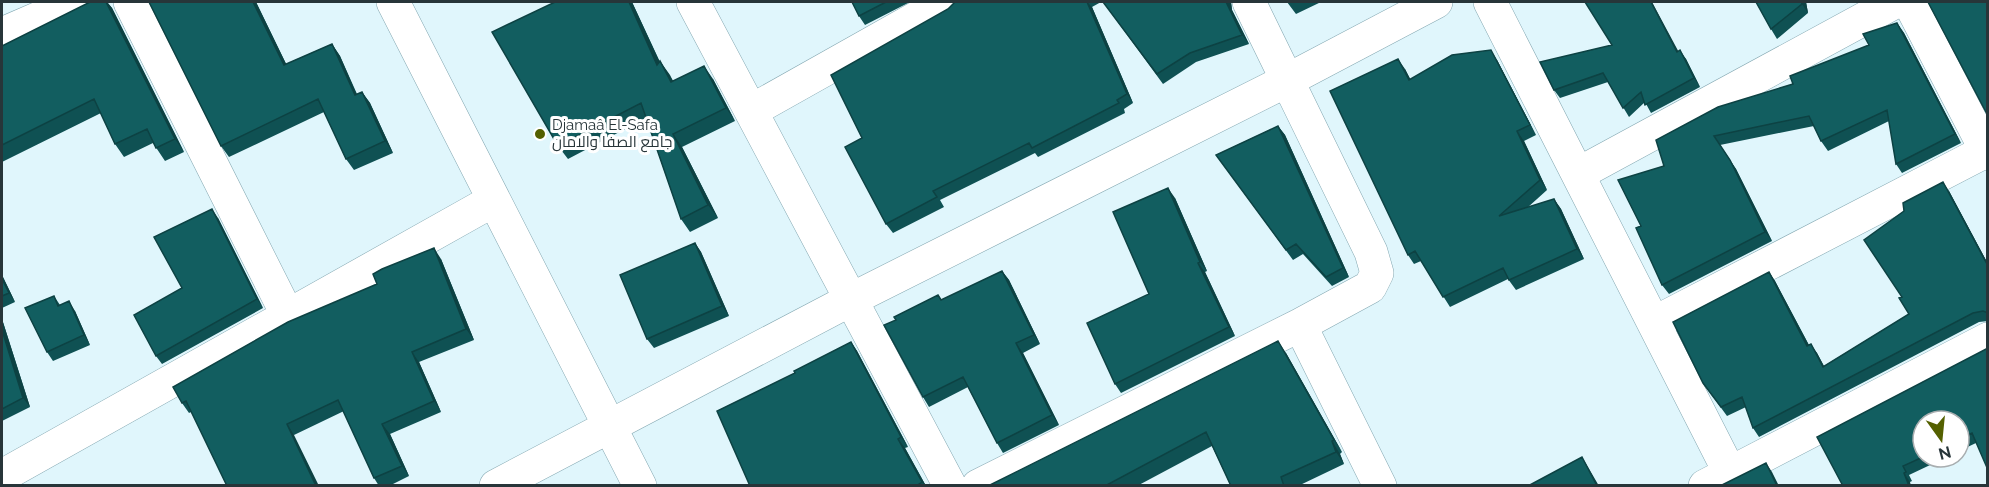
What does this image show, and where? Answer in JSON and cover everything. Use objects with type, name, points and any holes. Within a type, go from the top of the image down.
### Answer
[{"type":"street","points":[[2,34],[76,2]]},
{"type":"street","points":[[130,2],[288,316]]},
{"type":"street","points":[[393,2],[640,486]]},
{"type":"street","points":[[751,111],[945,2]]},
{"type":"street","points":[[978,486],[1300,325],[1370,287],[1377,273],[1371,252],[1249,2]]},
{"type":"street","points":[[496,486],[852,300],[1286,81],[1436,2]]},
{"type":"street","points":[[1490,2],[1654,323],[1717,479],[1988,339]]},
{"type":"street","points":[[1578,174],[1896,2]]},
{"type":"street","points":[[1654,323],[1987,153],[1909,2]]},
{"type":"street","points":[[700,4],[751,111],[950,486]]},
{"type":"street","points":[[5,464],[288,316],[494,200]]},
{"type":"street","points":[[1300,325],[1368,481]]},
{"type":"building","points":[[90,2],[106,2],[175,139],[156,148],[147,129],[115,144],[94,99],[2,145],[2,46]]},
{"type":"building","points":[[149,2],[253,2],[284,65],[332,44],[355,95],[362,92],[385,141],[346,159],[318,99],[221,146]]},
{"type":"building","points":[[555,2],[629,2],[657,65],[660,61],[671,82],[704,66],[726,108],[673,134],[708,205],[681,219],[641,103],[558,146],[492,32]]},
{"type":"building","points":[[852,2],[886,2],[859,16]]},
{"type":"building","points":[[955,2],[1087,2],[1127,94],[1117,100],[1119,103],[1032,148],[1029,143],[933,191],[937,197],[886,224],[845,147],[862,138],[831,75],[948,9]]},
{"type":"building","points":[[1103,2],[1226,2],[1242,35],[1190,53],[1157,74]]},
{"type":"building","points":[[1585,2],[1651,2],[1677,52],[1680,50],[1694,78],[1645,105],[1641,92],[1623,108],[1603,73],[1554,90],[1540,62],[1612,45]]},
{"type":"building","points":[[1756,2],[1801,2],[1802,4],[1771,29]]},
{"type":"building","points":[[1928,2],[1988,2],[1988,116]]},
{"type":"building","points":[[1897,23],[1955,134],[1896,164],[1887,110],[1821,141],[1809,116],[1714,136],[1730,160],[1765,232],[1662,285],[1636,228],[1641,226],[1618,180],[1664,166],[1656,140],[1718,107],[1793,84],[1790,76],[1869,45],[1863,34]]},
{"type":"building","points":[[1491,50],[1530,125],[1517,131],[1540,180],[1499,216],[1554,199],[1577,249],[1509,280],[1503,268],[1443,297],[1415,251],[1408,255],[1330,91],[1398,59],[1409,80],[1452,55]]},
{"type":"building","points":[[1278,126],[1343,268],[1326,277],[1296,244],[1286,250],[1216,155]]},
{"type":"building","points":[[1943,182],[1988,266],[1988,313],[1983,311],[1973,313],[1753,428],[1742,397],[1721,407],[1703,383],[1673,322],[1769,272],[1807,346],[1811,344],[1823,367],[1909,314],[1899,298],[1902,297],[1864,240],[1904,211],[1903,203]]},
{"type":"building","points":[[1168,188],[1200,262],[1198,263],[1229,327],[1115,384],[1087,323],[1149,294],[1113,212]]},
{"type":"building","points":[[212,209],[257,299],[156,356],[134,315],[182,288],[154,237]]},
{"type":"building","points":[[695,243],[722,306],[647,339],[620,275]]},
{"type":"building","points":[[434,248],[466,329],[412,352],[434,401],[382,424],[402,466],[374,478],[338,400],[287,424],[316,486],[227,486],[186,401],[182,403],[173,387],[288,322],[377,284],[373,274],[382,269]]},
{"type":"building","points":[[1002,271],[1034,335],[1016,343],[1052,415],[997,443],[963,377],[923,397],[884,325],[896,320],[894,317],[938,295],[941,300]]},
{"type":"building","points":[[2,279],[9,293],[2,296]]},
{"type":"building","points":[[54,296],[58,306],[69,301],[84,335],[47,352],[25,308]]},
{"type":"building","points":[[2,330],[23,398],[2,409]]},
{"type":"building","points":[[1278,341],[1334,440],[1332,441],[1336,452],[1281,477],[1284,486],[1231,486],[1206,432],[1105,486],[988,486]]},
{"type":"building","points":[[851,342],[901,437],[898,439],[922,482],[916,486],[750,486],[717,411],[795,373],[794,371]]},
{"type":"building","points":[[1988,348],[1988,470],[1971,433],[1971,409],[1911,409],[1911,462],[1903,466],[1909,486],[1843,486],[1817,437]]},
{"type":"building","points":[[1582,457],[1597,486],[1528,486]]},
{"type":"building","points":[[1766,463],[1777,486],[1720,486]]},
{"type":"place","name":"Djamaâ El-Safa جامع الصفا والامان","points":[[540,134]]}]
